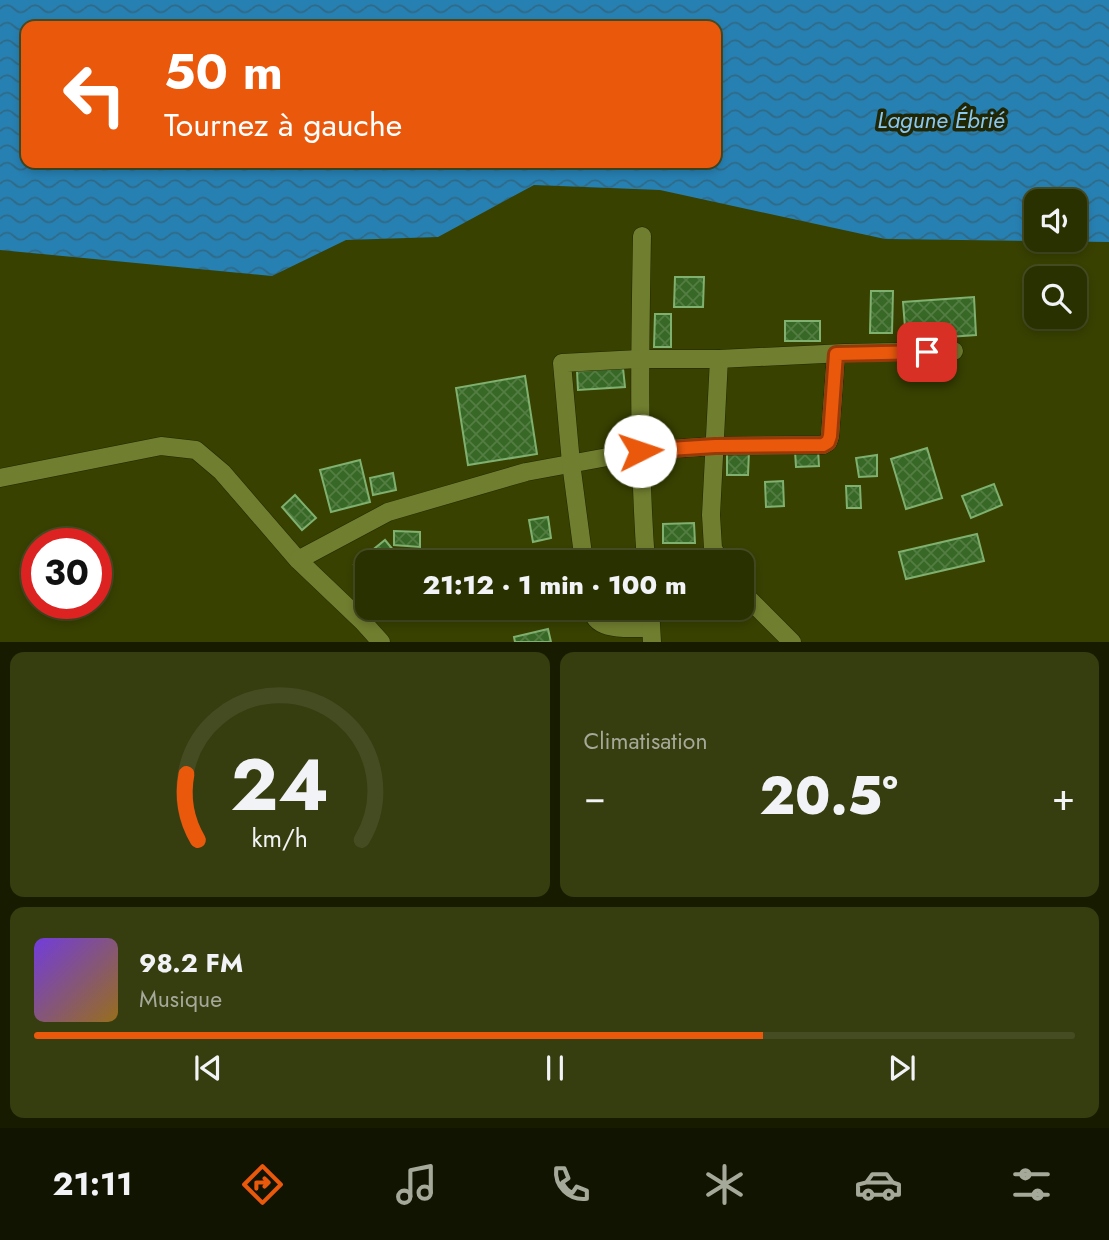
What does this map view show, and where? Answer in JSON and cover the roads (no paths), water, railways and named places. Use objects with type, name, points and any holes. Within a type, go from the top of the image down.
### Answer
[{"type":"street","points":[[642,236],[639,359],[645,550]]},
{"type":"street","points":[[582,550],[562,363],[954,351]]},
{"type":"street","points":[[298,560],[388,512],[526,472],[640,451],[715,446],[823,445],[828,442],[830,436],[836,354]]},
{"type":"street","points":[[714,550],[711,515],[719,359]]},
{"type":"street","points":[[0,478],[161,446],[196,450],[222,472],[298,560],[381,642]]},
{"type":"street","points":[[754,604],[792,642]]},
{"type":"street","points":[[596,620],[610,627],[651,635]]},
{"type":"water","name":"Lagune Ébrié","points":[[0,0],[1109,0],[1109,242],[1087,242],[1087,189],[1024,189],[1024,241],[885,239],[660,190],[534,185],[438,237],[346,240],[272,276],[0,250]]}]
